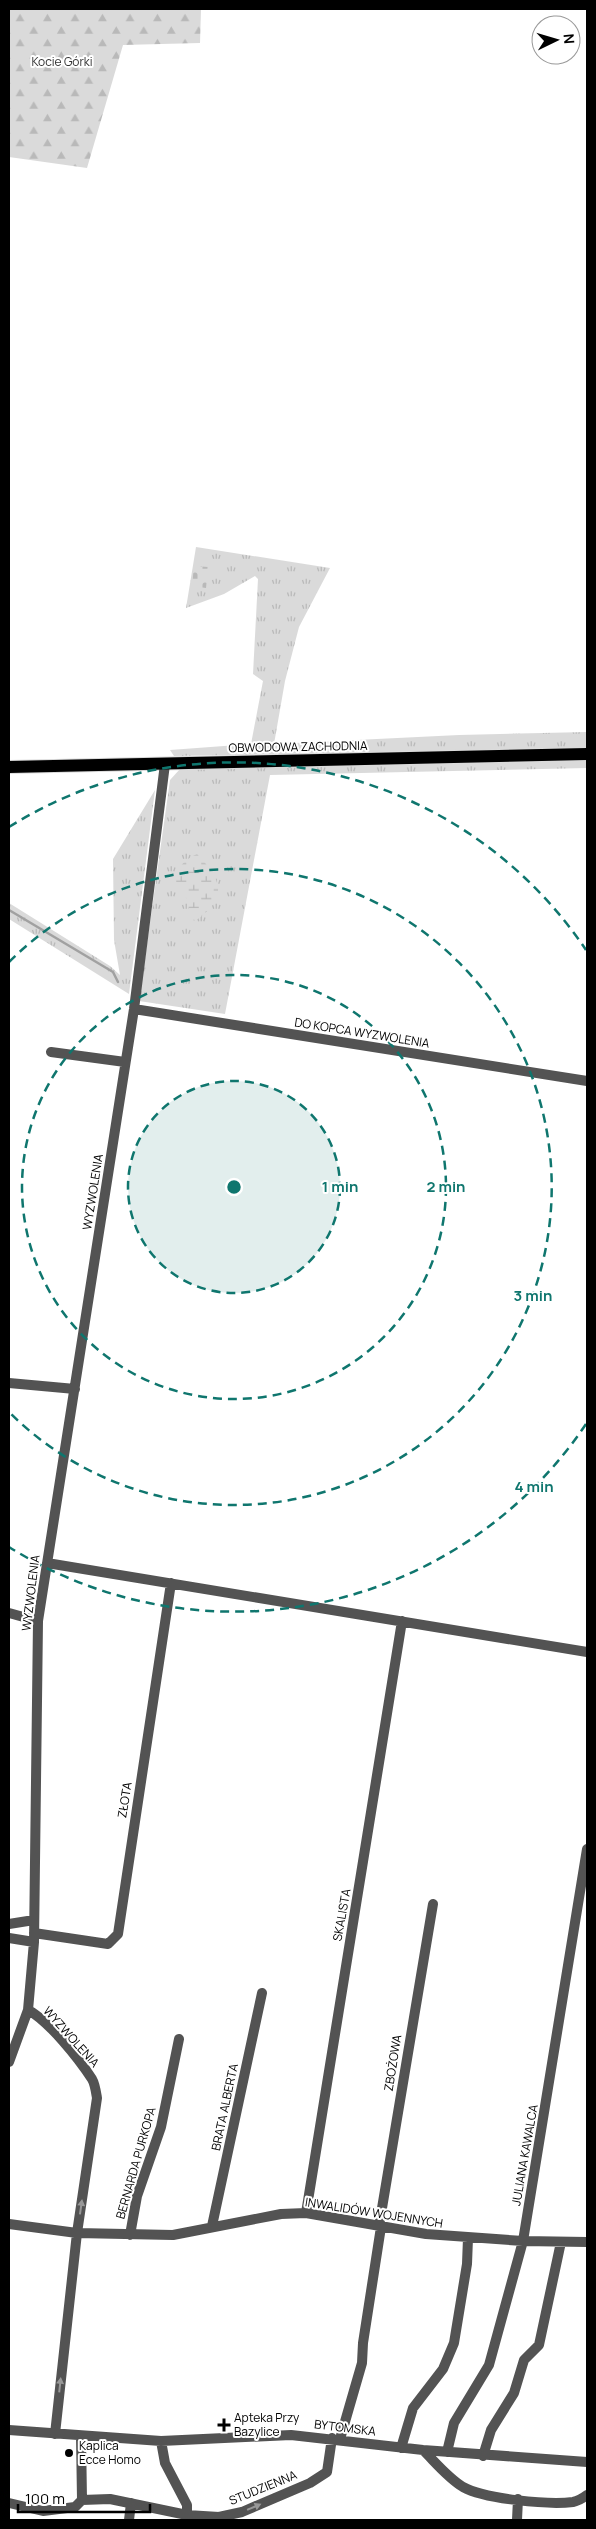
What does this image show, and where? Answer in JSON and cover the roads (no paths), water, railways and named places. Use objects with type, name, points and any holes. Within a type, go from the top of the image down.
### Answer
[{"type":"main road","name":"OBWODOWA ZACHODNIA","points":[[9,767],[587,754]]},
{"type":"street","name":"WYZWOLENIA","points":[[55,2434],[77,2233],[97,2098],[93,2081],[38,2015],[28,2010],[34,1938],[38,1621],[134,1009],[165,764]]},
{"type":"street","name":"DO KOPCA WYZWOLENIA","points":[[134,1009],[587,1081]]},
{"type":"street","points":[[51,1052],[125,1062]]},
{"type":"street","points":[[9,1384],[75,1389]]},
{"type":"street","points":[[47,1563],[587,1652]]},
{"type":"street","name":"ZŁOTA","points":[[34,1938],[108,1944],[118,1934],[171,1583]]},
{"type":"street","points":[[9,1612],[38,1621]]},
{"type":"street","name":"SKALISTA","points":[[306,2213],[402,1621]]},
{"type":"street","name":"JULIANA KAWALCA","points":[[447,2452],[454,2423],[489,2365],[523,2242],[587,1849]]},
{"type":"street","name":"ZBOŻOWA","points":[[336,2439],[362,2363],[363,2343],[380,2226],[432,1904]]},
{"type":"street","points":[[9,1924],[34,1920]]},
{"type":"street","points":[[9,1938],[34,1938]]},
{"type":"street","name":"BRATA ALBERTA","points":[[212,2226],[262,1993]]},
{"type":"street","points":[[9,2062],[28,2010]]},
{"type":"street","name":"BERNARDA PURKOPA","points":[[130,2235],[137,2196],[161,2128],[179,2039]]},
{"type":"street","name":"INWALIDÓW WOJENNYCH","points":[[9,2224],[77,2233],[173,2235],[281,2214],[306,2213],[380,2226],[468,2238],[523,2242],[587,2242]]},
{"type":"street","points":[[401,2448],[412,2408],[443,2369],[454,2343],[467,2264],[468,2238]]},
{"type":"street","points":[[483,2456],[491,2430],[514,2394],[524,2360],[539,2345],[562,2242]]},
{"type":"street","name":"BYTOMSKA","points":[[9,2430],[161,2440],[291,2435],[483,2456],[587,2462]]},
{"type":"street","points":[[9,2503],[36,2510],[75,2507],[82,2500],[81,2436]]},
{"type":"street","name":"STUDZIENNA","points":[[82,2500],[110,2499],[187,2515],[233,2515],[310,2483],[327,2472],[336,2439]]},
{"type":"street","points":[[161,2440],[164,2462],[187,2505],[187,2515]]},
{"type":"street","points":[[423,2450],[443,2471],[463,2486],[480,2494],[561,2503],[576,2501],[587,2496]]},
{"type":"street","points":[[517,2520],[518,2499]]},
{"type":"street","points":[[129,2520],[131,2503]]},
{"type":"waterway","points":[[9,910],[113,972],[118,982]]},
{"type":"place","name":"Apteka Przy Bazylice","points":[[224,2425]]},
{"type":"place","name":"Kaplica Ecce Homo","points":[[69,2453]]},
{"type":"park label","name":"Kocie Górki","points":[[62,62]]}]
